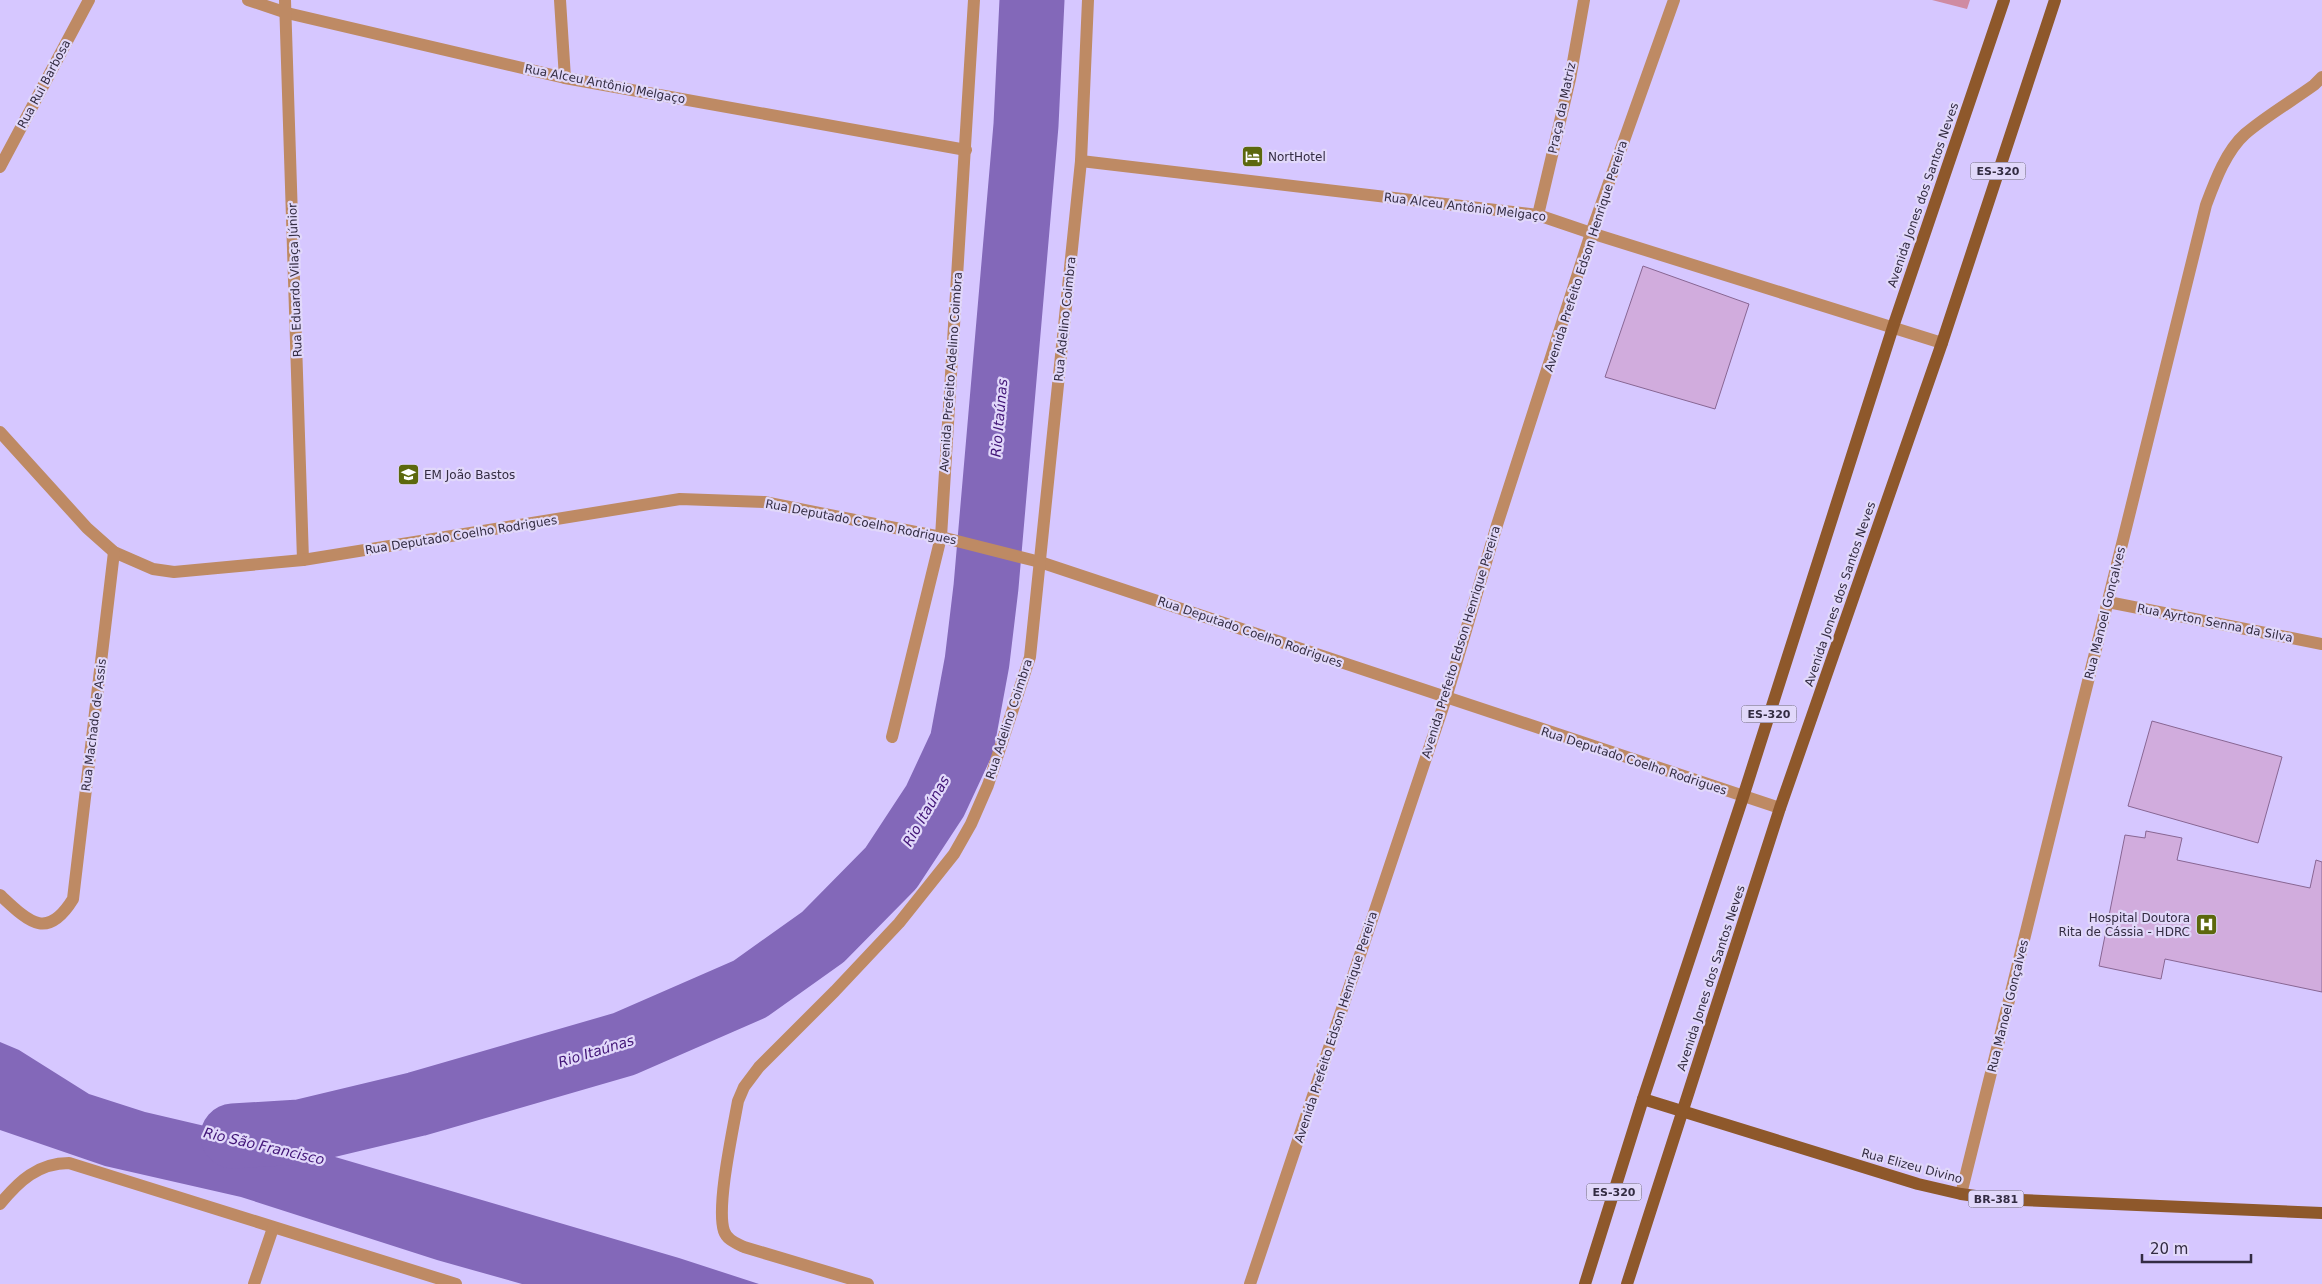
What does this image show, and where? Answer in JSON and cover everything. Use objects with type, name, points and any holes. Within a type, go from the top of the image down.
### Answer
[{"type":"main road","name":"Avenida Jones dos Santos Neves","points":[[1585,1284],[1642,1100],[1743,797],[1893,328],[2004,0]]},
{"type":"main road","name":"Avenida Jones dos Santos Neves","points":[[1626,1284],[1780,808],[1942,343],[2055,0]]},
{"type":"main road","name":"Rua Elizeu Divino","points":[[1642,1100],[1909,1181],[1961,1194],[1997,1199],[2322,1213]]},
{"type":"street","name":"Rua Rui Barbosa","points":[[0,167],[89,0]]},
{"type":"street","name":"Rua Alceu Antônio Melgaço","points":[[248,0],[286,6],[565,78],[966,150]]},
{"type":"street","points":[[560,0],[565,78]]},
{"type":"street","name":"Avenida Prefeito Adelino Coimbra","points":[[892,738],[941,537],[974,0]]},
{"type":"street","name":"Rua Adelino Coimbra","points":[[868,1284],[744,1247],[729,1239],[724,1232],[720,1213],[738,1101],[744,1087],[759,1066],[835,991],[899,923],[954,854],[988,785],[1030,657],[1081,161],[1088,0]]},
{"type":"street","name":"Praça da Matriz","points":[[1538,215],[1570,79],[1584,0]]},
{"type":"street","name":"Avenida Prefeito Edson Henrique Pereira","points":[[1250,1284],[1446,698],[1497,525],[1591,233],[1674,0]]},
{"type":"street","name":"Rua Eduardo Vilaça Júnior","points":[[286,6],[303,560]]},
{"type":"street","name":"Rua Manoel Gonçalves","points":[[1961,1194],[2206,205],[2214,183],[2228,157],[2244,135],[2314,85],[2322,77]]},
{"type":"street","name":"Rua Alceu Antônio Melgaço","points":[[1081,161],[1538,215],[1942,343]]},
{"type":"street","name":"Rua Deputado Coelho Rodrigues","points":[[0,432],[87,528],[114,552],[153,569],[174,572],[303,560],[680,499],[764,502],[941,537],[1040,562],[1780,808]]},
{"type":"street","name":"Rua Machado de Assis","points":[[0,895],[29,921],[41,925],[53,923],[64,914],[74,899],[114,552]]},
{"type":"street","name":"Rua Ayrton Senna da Silva","points":[[2108,602],[2322,644]]},
{"type":"street","points":[[0,1204],[15,1186],[32,1172],[44,1166],[69,1163],[456,1284]]},
{"type":"street","points":[[254,1284],[273,1228]]},
{"type":"shaded area","points":[[1932,0],[1970,0],[1967,9]]},
{"type":"water","name":"Rio São Francisco","points":[[0,1042],[19,1050],[89,1094],[145,1112],[325,1154],[679,1258],[759,1284],[522,1284],[437,1260],[241,1197],[105,1166],[0,1130]]},
{"type":"building","points":[[1643,266],[1749,304],[1715,409],[1605,377]]},
{"type":"building","points":[[2152,721],[2282,757],[2258,843],[2128,806]]},
{"type":"building","points":[[2146,831],[2182,838],[2177,860],[2310,888],[2316,860],[2322,862],[2322,992],[2165,959],[2161,979],[2099,966],[2125,835],[2145,838]]},
{"type":"waterway","name":"Rio Itaúnas","points":[[233,1136],[300,1132],[417,1104],[624,1044],[750,989],[823,937],[891,868],[935,801],[962,743],[977,662],[986,587],[1026,125],[1032,0]]},
{"type":"place","name":"NortHotel","points":[[1252,157]]},
{"type":"place","name":"EM João Bastos","points":[[408,475]]},
{"type":"place","name":"Hospital Doutora Rita de Cássia - HDRC","points":[[2206,925]]}]
